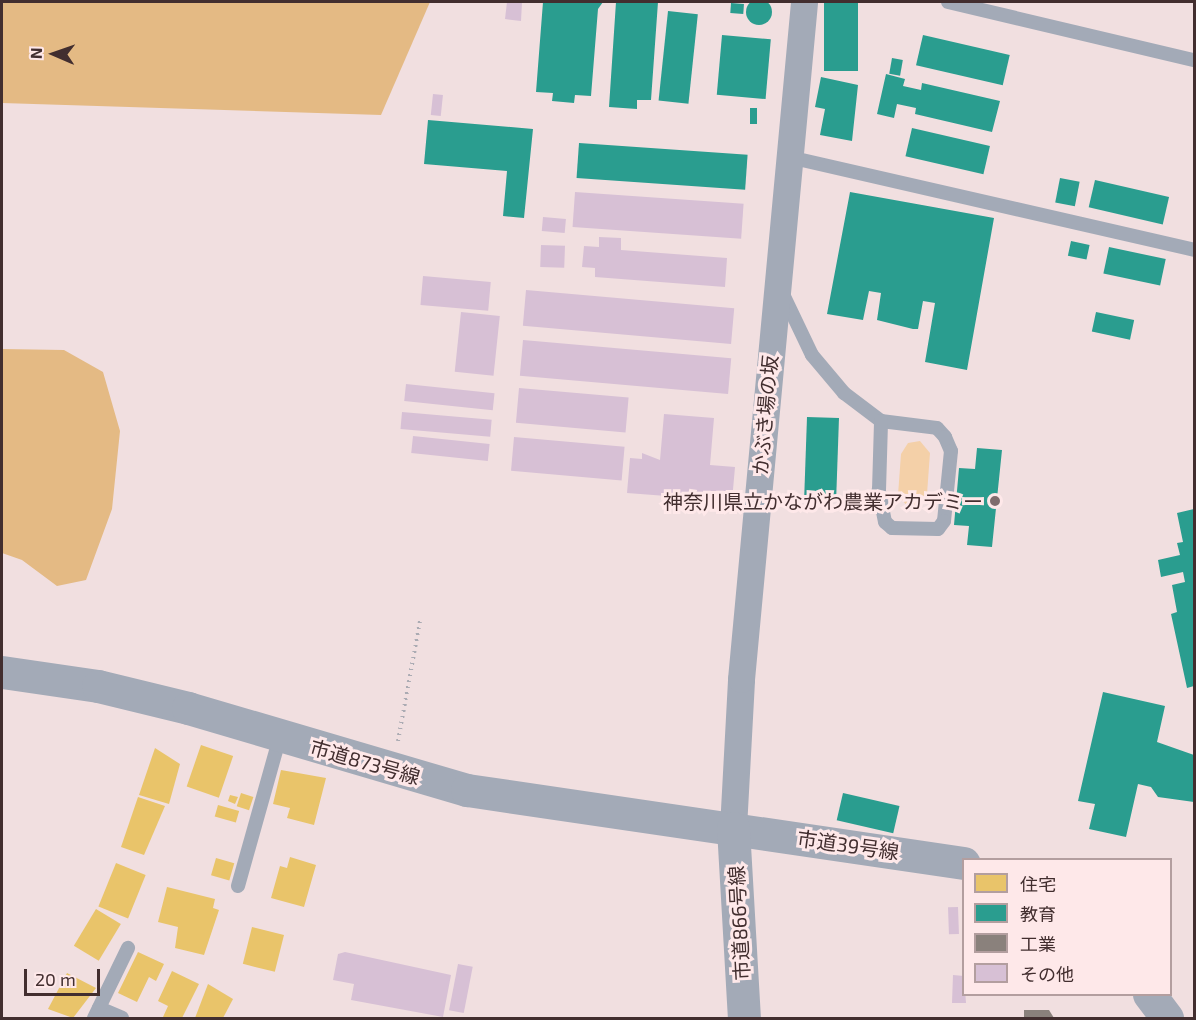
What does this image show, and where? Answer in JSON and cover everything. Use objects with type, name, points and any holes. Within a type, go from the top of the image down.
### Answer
[{"type":"street","name":"かぶき場の坂","points":[[733,828],[741,679],[804,2]]},
{"type":"street","name":"市道873号線","points":[[2,672],[98,686],[392,771],[553,806],[733,828]]},
{"type":"street","name":"市道39号線","points":[[733,828],[962,863]]},
{"type":"street","name":"市道866号線","points":[[733,828],[744,1018]]},
{"type":"street","points":[[1150,996],[1167,1018]]},
{"type":"lane","points":[[948,2],[1194,60]]},
{"type":"lane","points":[[789,157],[1194,250]]},
{"type":"lane","points":[[777,284],[812,355],[844,393],[881,421],[937,428],[945,437],[951,451],[944,521],[938,529],[892,528],[885,522],[879,490],[881,421]]},
{"type":"lane","points":[[238,886],[280,737]]},
{"type":"lane","points":[[123,1018],[97,1013],[128,948]]},
{"type":"path","points":[[392,771],[420,621]]},
{"type":"shaded area","points":[[2,2],[430,2],[381,115],[2,103]]},
{"type":"shaded area","points":[[2,349],[64,350],[103,372],[120,431],[112,509],[86,580],[57,586],[22,560],[2,553]]},
{"type":"shaded area","points":[[920,441],[930,453],[927,494],[919,506],[908,507],[898,495],[901,454],[908,443]]},
{"type":"building: 住宅","points":[[201,745],[233,756],[219,798],[187,787]]},
{"type":"building: 住宅","points":[[155,748],[180,764],[169,804],[139,795]]},
{"type":"building: 住宅","points":[[281,770],[326,778],[314,825],[287,818],[290,808],[273,804]]},
{"type":"building: 住宅","points":[[241,793],[253,797],[249,810],[237,806]]},
{"type":"building: 住宅","points":[[230,795],[238,797],[235,804],[228,801]]},
{"type":"building: 住宅","points":[[138,797],[165,806],[144,855],[121,847]]},
{"type":"building: 住宅","points":[[218,805],[239,811],[236,823],[215,817]]},
{"type":"building: 住宅","points":[[290,857],[316,865],[304,907],[271,898],[280,866],[287,868]]},
{"type":"building: 住宅","points":[[216,858],[234,863],[229,881],[211,875]]},
{"type":"building: 住宅","points":[[116,863],[146,875],[128,919],[98,907]]},
{"type":"building: 住宅","points":[[167,887],[215,899],[213,908],[219,910],[204,955],[175,948],[178,927],[158,922]]},
{"type":"building: 住宅","points":[[96,909],[121,924],[99,961],[74,946]]},
{"type":"building: 住宅","points":[[252,927],[284,935],[275,972],[243,964]]},
{"type":"building: 住宅","points":[[138,952],[164,964],[156,981],[149,977],[137,1002],[118,993]]},
{"type":"building: 住宅","points":[[172,971],[199,984],[182,1018],[163,1017],[168,1006],[158,1001]]},
{"type":"building: 住宅","points":[[67,973],[96,988],[73,1018],[48,1009]]},
{"type":"building: 住宅","points":[[208,984],[233,999],[223,1018],[195,1018]]},
{"type":"building: 教育","points":[[759,-1],[768,3],[772,12],[768,21],[759,25],[750,21],[746,12],[750,3]]},
{"type":"building: 教育","points":[[543,2],[603,2],[598,9],[591,96],[575,95],[574,103],[552,101],[553,93],[536,92]]},
{"type":"building: 教育","points":[[616,2],[658,2],[651,100],[637,100],[637,109],[609,107]]},
{"type":"building: 教育","points":[[824,2],[858,2],[858,71],[824,71]]},
{"type":"building: 教育","points":[[731,3],[744,4],[743,14],[730,13]]},
{"type":"building: 教育","points":[[668,11],[698,14],[688,104],[659,101]]},
{"type":"building: 教育","points":[[722,35],[771,39],[766,99],[717,95]]},
{"type":"building: 教育","points":[[923,35],[1010,55],[1003,85],[916,65]]},
{"type":"building: 教育","points":[[892,58],[903,60],[900,76],[889,74]]},
{"type":"building: 教育","points":[[886,74],[905,79],[903,86],[921,90],[922,83],[1000,101],[992,132],[915,114],[916,108],[897,104],[894,118],[877,114]]},
{"type":"building: 教育","points":[[821,77],[858,85],[852,141],[820,135],[825,109],[815,107]]},
{"type":"building: 教育","points":[[750,108],[757,108],[757,124],[750,124]]},
{"type":"building: 教育","points":[[428,120],[533,129],[524,218],[503,216],[507,171],[424,164]]},
{"type":"building: 教育","points":[[912,128],[990,146],[983,174],[905,156]]},
{"type":"building: 教育","points":[[579,143],[748,155],[745,190],[577,178]]},
{"type":"building: 教育","points":[[1060,178],[1080,182],[1075,206],[1055,203]]},
{"type":"building: 教育","points":[[1095,180],[1169,197],[1163,224],[1089,207]]},
{"type":"building: 教育","points":[[850,192],[994,218],[967,370],[925,362],[935,303],[923,301],[918,329],[877,320],[881,293],[869,291],[863,320],[827,314]]},
{"type":"building: 教育","points":[[1071,241],[1090,245],[1086,260],[1068,256]]},
{"type":"building: 教育","points":[[1109,247],[1166,259],[1160,285],[1103,273]]},
{"type":"building: 教育","points":[[1096,312],[1134,320],[1130,340],[1092,332]]},
{"type":"building: 教育","points":[[807,417],[839,418],[836,501],[804,500]]},
{"type":"building: 教育","points":[[977,448],[1002,450],[992,547],[967,545],[969,526],[954,525],[959,468],[975,469]]},
{"type":"building: 教育","points":[[1194,509],[1194,686],[1187,688],[1171,614],[1177,612],[1172,585],[1185,582],[1183,572],[1161,577],[1158,560],[1180,555],[1177,543],[1183,542],[1177,513]]},
{"type":"building: 教育","points":[[1103,692],[1165,706],[1157,742],[1194,755],[1194,802],[1158,797],[1151,787],[1138,784],[1126,837],[1089,829],[1095,804],[1078,801]]},
{"type":"building: 教育","points":[[843,793],[900,806],[893,833],[837,820]]},
{"type":"building: 工業","points":[[1024,1010],[1049,1010],[1054,1018],[1024,1018]]},
{"type":"building: その他","points":[[507,2],[522,2],[521,21],[505,19]]},
{"type":"building: その他","points":[[433,94],[443,95],[441,116],[431,115]]},
{"type":"building: その他","points":[[575,192],[744,204],[741,239],[573,227]]},
{"type":"building: その他","points":[[543,217],[566,219],[565,233],[542,231]]},
{"type":"building: その他","points":[[599,237],[621,238],[621,250],[727,258],[725,287],[595,277],[595,268],[582,267],[584,246],[599,247]]},
{"type":"building: その他","points":[[541,245],[565,246],[564,268],[540,267]]},
{"type":"building: その他","points":[[423,276],[491,282],[488,311],[420,305]]},
{"type":"building: その他","points":[[526,290],[734,308],[731,344],[523,326]]},
{"type":"building: その他","points":[[461,312],[500,316],[494,376],[455,372]]},
{"type":"building: その他","points":[[523,340],[731,358],[728,394],[520,376]]},
{"type":"building: その他","points":[[406,384],[495,393],[493,410],[404,401]]},
{"type":"building: その他","points":[[519,388],[629,398],[626,432],[516,423]]},
{"type":"building: その他","points":[[402,412],[492,420],[490,437],[401,429]]},
{"type":"building: その他","points":[[664,414],[714,418],[710,465],[735,467],[732,501],[627,493],[630,458],[642,459],[642,453],[660,460]]},
{"type":"building: その他","points":[[413,436],[490,444],[488,461],[411,453]]},
{"type":"building: その他","points":[[514,437],[625,447],[622,481],[511,471]]},
{"type":"building: その他","points":[[948,907],[958,907],[959,934],[949,934]]},
{"type":"building: その他","points":[[345,952],[451,975],[443,1017],[351,1000],[354,984],[333,980],[338,954]]},
{"type":"building: その他","points":[[458,964],[473,967],[464,1013],[449,1010]]},
{"type":"building: その他","points":[[953,975],[962,976],[962,996],[965,996],[966,1003],[952,1003]]},
{"type":"place","name":"神奈川県立かながわ農業アカデミー","points":[[995,501]]}]
